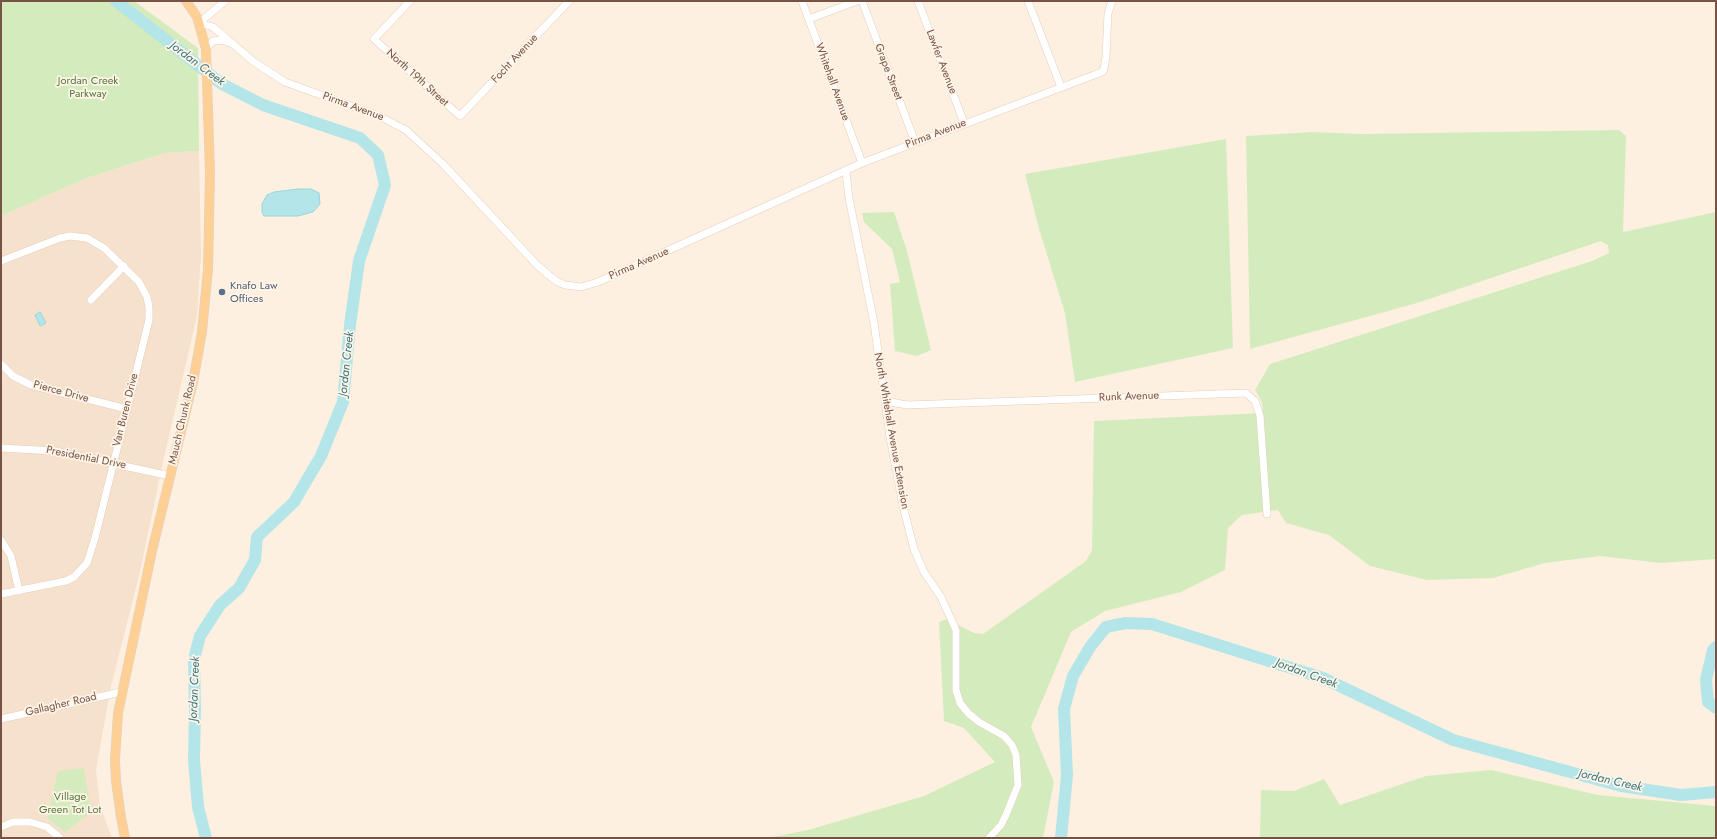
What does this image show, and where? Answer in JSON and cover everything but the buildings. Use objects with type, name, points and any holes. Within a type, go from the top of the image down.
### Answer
[{"type":"main road","name":"Mauch Chunk Road","points":[[125,838],[118,798],[116,767],[116,731],[121,692],[152,551],[194,375],[206,300],[210,208],[206,49],[195,13],[186,1]]},
{"type":"street","points":[[199,23],[225,1]]},
{"type":"street","name":"North 19th Street","points":[[410,1],[374,40],[460,116]]},
{"type":"street","name":"Focht Avenue","points":[[460,116],[568,1]]},
{"type":"street","name":"Whitehall Avenue","points":[[802,1],[862,163]]},
{"type":"street","points":[[808,19],[857,1]]},
{"type":"street","name":"Grape Street","points":[[862,1],[914,142]]},
{"type":"street","name":"Lawfer Avenue","points":[[918,1],[964,123]]},
{"type":"street","points":[[1028,1],[1061,87]]},
{"type":"street","name":"Pirma Avenue","points":[[199,23],[214,27],[230,43],[254,62],[285,82],[379,116],[406,130],[443,164],[538,266],[556,281],[571,286],[588,286],[862,163],[964,123],[1102,72],[1106,57],[1108,13],[1112,1]]},
{"type":"street","points":[[206,49],[214,41],[222,40],[230,43]]},
{"type":"street","name":"North Whitehall Avenue Extension","points":[[846,171],[849,198],[874,323],[888,427],[900,495],[914,549],[924,572],[941,597],[956,630],[956,690],[960,702],[968,713],[979,722],[1004,736],[1012,745],[1016,755],[1018,785],[1001,825],[990,838]]},
{"type":"street","name":"Van Buren Drive","points":[[1,261],[60,238],[70,236],[86,238],[104,248],[124,266],[144,289],[149,307],[148,320],[127,410],[92,549],[87,563],[74,577],[66,581],[1,594]]},
{"type":"street","points":[[91,300],[124,266]]},
{"type":"street","name":"Pierce Drive","points":[[1,364],[13,376],[31,385],[127,410]]},
{"type":"street","name":"Runk Avenue","points":[[885,401],[907,404],[1246,393],[1255,401],[1260,416],[1267,514]]},
{"type":"street","name":"Presidential Drive","points":[[1,448],[55,451],[170,476]]},
{"type":"street","points":[[1,540],[11,556],[19,591]]},
{"type":"street","name":"Gallagher Road","points":[[1,719],[121,692]]},
{"type":"street","points":[[1,827],[14,822],[30,822],[47,827],[60,838]]},
{"type":"shaded area","points":[[199,151],[201,254],[197,316],[163,462],[140,572],[111,686],[96,770],[100,805],[112,838],[1,838],[1,216],[87,178],[165,153]]},
{"type":"green space","name":"Jordan Creek Parkway","points":[[1,1],[134,1],[198,48],[199,151],[165,153],[87,178],[1,216]]},
{"type":"green space","points":[[1619,130],[1626,136],[1623,232],[1716,212],[1716,559],[1661,563],[1600,556],[1545,563],[1493,578],[1427,580],[1370,566],[1329,535],[1286,523],[1278,510],[1242,515],[1228,528],[1225,570],[1181,592],[1105,611],[1071,632],[1031,727],[1054,782],[1043,838],[767,838],[808,830],[924,796],[995,762],[964,728],[944,721],[939,622],[947,619],[974,633],[983,634],[1086,561],[1092,550],[1094,421],[1263,413],[1262,402],[1255,390],[1270,364],[1592,261],[1609,253],[1608,245],[1601,241],[1417,303],[1250,349],[1246,136],[1312,132],[1362,134]]},
{"type":"green space","points":[[1226,139],[1233,348],[1075,382],[1065,313],[1039,229],[1025,174]]},
{"type":"green space","points":[[894,212],[907,251],[931,350],[917,356],[895,351],[890,284],[900,282],[892,249],[864,222],[862,213]]},
{"type":"green space","name":"Village Green Tot Lot","points":[[84,768],[91,812],[65,832],[47,818],[58,771]]},
{"type":"green space","points":[[1491,770],[1598,795],[1716,806],[1716,838],[1260,838],[1261,790],[1294,791],[1324,779],[1340,805],[1426,776]]},
{"type":"water","points":[[311,189],[319,193],[320,204],[313,212],[298,216],[264,216],[262,212],[262,204],[267,195],[274,192]]},
{"type":"water","points":[[40,312],[46,323],[40,326],[35,315]]},
{"type":"waterway","name":"Jordan Creek","points":[[116,1],[222,84],[263,105],[360,138],[378,155],[385,185],[359,261],[350,325],[343,402],[321,456],[294,502],[257,537],[255,560],[239,588],[220,605],[200,636],[194,659],[194,760],[198,807],[206,838]]},
{"type":"waterway","name":"Jordan Creek","points":[[1061,838],[1067,775],[1064,709],[1073,676],[1090,647],[1106,627],[1126,623],[1152,624],[1323,678],[1453,740],[1621,786],[1681,795],[1716,792]]},
{"type":"waterway","name":"Jordan Creek","points":[[1716,647],[1713,650],[1706,680],[1708,702],[1716,708]]},
{"type":"place","name":"Knafo Law Offices","points":[[222,292]]}]
